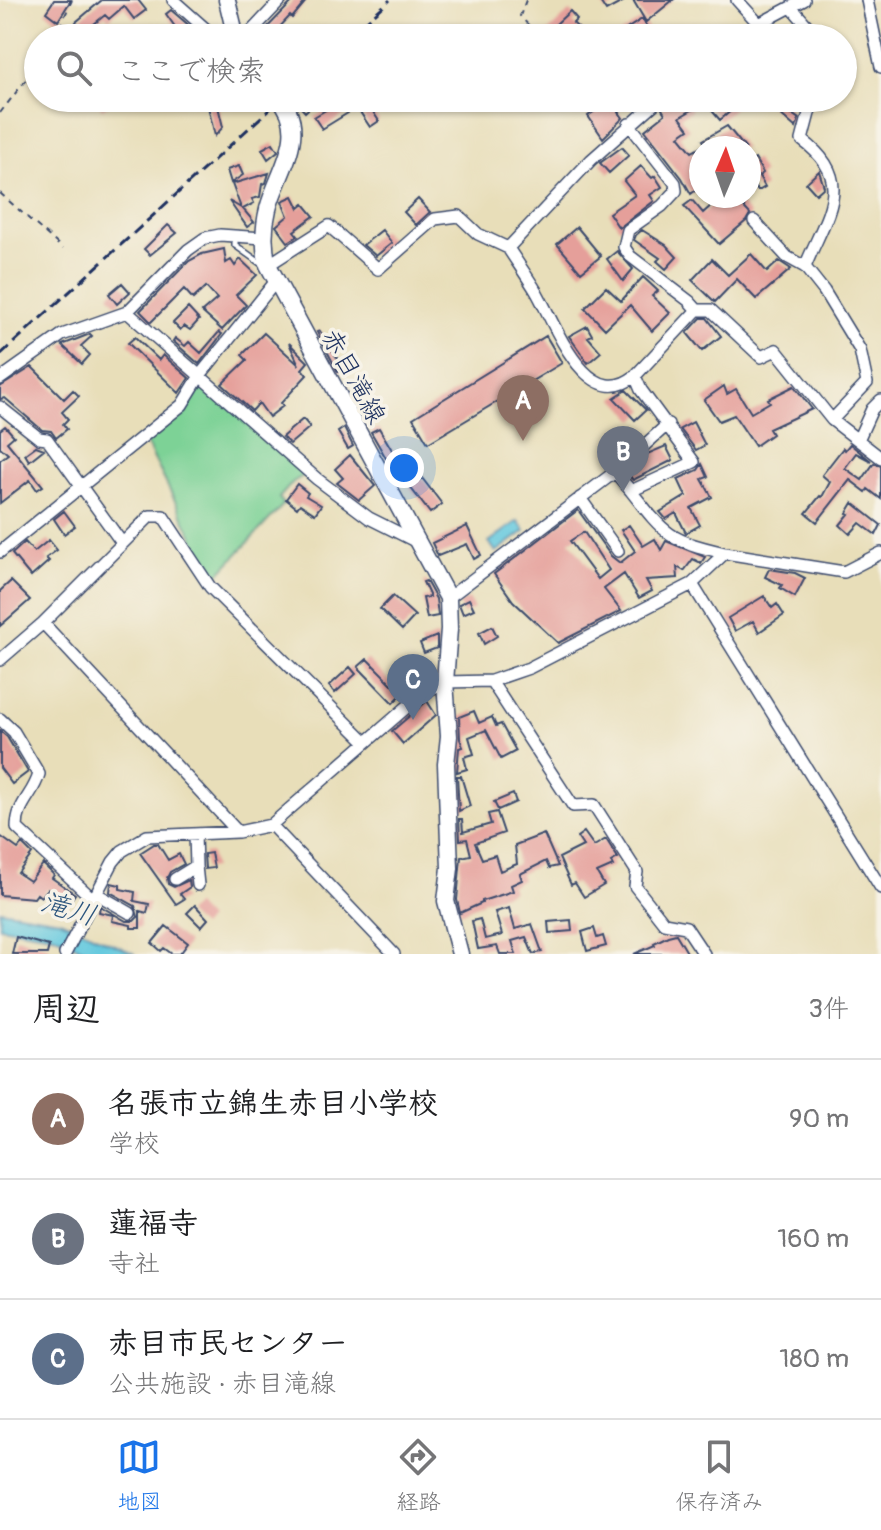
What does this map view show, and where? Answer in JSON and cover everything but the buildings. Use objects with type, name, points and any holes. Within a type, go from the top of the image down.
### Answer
[{"type":"main road","points":[[227,0],[231,24]]},
{"type":"main road","points":[[263,238],[268,207],[291,148],[292,119],[289,112]]},
{"type":"main road","name":"赤目滝線","points":[[263,238],[268,265],[276,281],[448,598],[445,682],[449,736],[446,764],[450,868],[446,901],[457,952]]},
{"type":"street","points":[[173,0],[200,24]]},
{"type":"street","points":[[258,24],[281,0]]},
{"type":"street","points":[[737,0],[759,24],[804,0]]},
{"type":"street","points":[[867,0],[881,67]]},
{"type":"street","points":[[792,8],[806,24]]},
{"type":"street","points":[[508,248],[591,160],[644,112]]},
{"type":"street","points":[[805,267],[831,208],[833,189],[831,169],[820,153],[802,140],[809,112]]},
{"type":"street","points":[[629,124],[675,183],[676,191],[662,206],[628,230],[624,247],[630,256],[697,310]]},
{"type":"street","points":[[268,265],[329,226],[378,269],[435,219],[446,215],[459,216],[478,234],[508,248],[536,291],[568,353],[591,378],[605,385],[620,386],[635,376],[697,310],[711,310],[761,357],[776,350],[832,420],[881,458]]},
{"type":"street","points":[[754,221],[787,257],[805,267],[824,291],[860,350],[867,383],[832,420]]},
{"type":"street","points":[[0,379],[62,335],[127,312],[188,250],[205,238],[220,235],[263,238]]},
{"type":"street","points":[[0,552],[182,405],[201,374],[276,281]]},
{"type":"street","points":[[127,312],[317,479],[369,518],[415,541]]},
{"type":"street","points":[[631,491],[694,462],[641,390],[635,376]]},
{"type":"street","points":[[858,440],[872,409],[881,400]]},
{"type":"street","points":[[0,407],[39,438],[47,439],[122,543]]},
{"type":"street","points":[[448,598],[615,472],[668,424]]},
{"type":"street","points":[[615,472],[662,531],[687,544],[844,572],[881,553]]},
{"type":"street","points":[[580,498],[618,551]]},
{"type":"street","points":[[0,660],[43,623],[150,516],[163,516],[210,587],[365,741]]},
{"type":"street","points":[[65,954],[113,862],[133,843],[147,836],[238,832],[271,825],[423,693],[445,682],[491,681],[529,668],[692,584],[725,553]]},
{"type":"street","points":[[692,584],[881,888]]},
{"type":"street","points":[[43,623],[238,832]]},
{"type":"street","points":[[491,681],[573,806],[594,805],[637,872],[635,886],[664,923],[686,927],[704,954]]},
{"type":"street","points":[[0,719],[14,732],[39,774],[36,785],[17,813],[17,828],[96,897],[130,913]]},
{"type":"street","points":[[271,825],[394,954]]},
{"type":"street","points":[[195,834],[198,885]]},
{"type":"street","points":[[175,879],[196,866]]},
{"type":"lane","points":[[235,237],[235,245],[261,266],[268,265]]},
{"type":"path","points":[[61,24],[72,0]]},
{"type":"path","points":[[526,0],[520,16],[527,24]]},
{"type":"path","points":[[0,113],[24,82]]},
{"type":"path","points":[[620,112],[629,124]]},
{"type":"path","points":[[0,193],[63,249]]},
{"type":"green space","points":[[203,381],[306,474],[293,482],[279,498],[284,504],[214,579],[146,443],[185,410]]},
{"type":"water","points":[[518,521],[525,531],[496,552],[489,542]]},
{"type":"water","points":[[0,910],[60,920],[135,954],[94,954],[54,935],[0,927]]},
{"type":"waterway","points":[[878,0],[881,20]]},
{"type":"railway","points":[[363,24],[390,0]]},
{"type":"railway","points":[[0,355],[267,112]]},
{"type":"place","name":"名張市立錦生赤目小学校","points":[[523,441]]},
{"type":"place","name":"蓮福寺","points":[[623,492]]},
{"type":"place","name":"赤目市民センター","points":[[413,720]]},
{"type":"water label","name":"滝川","points":[[69,908]]}]
